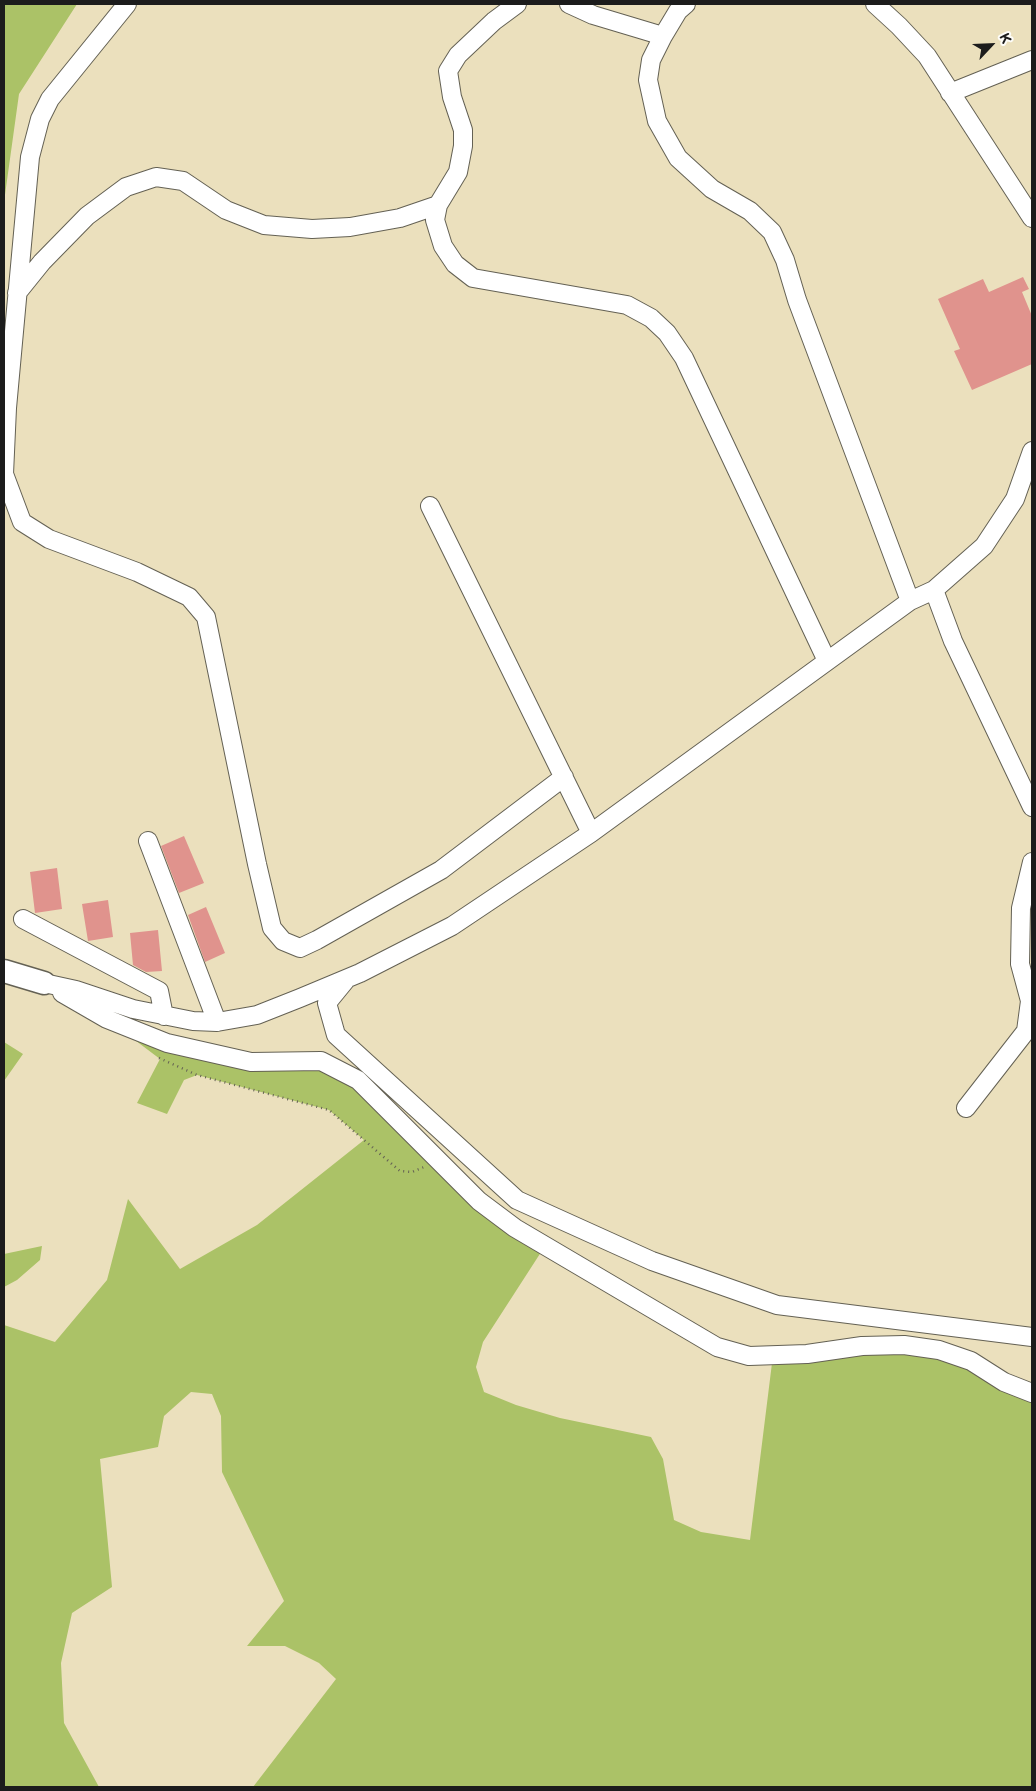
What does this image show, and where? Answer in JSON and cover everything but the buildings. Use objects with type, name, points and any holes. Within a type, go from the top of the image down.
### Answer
[{"type":"main road","points":[[4,971],[44,983]]},
{"type":"street","points":[[127,4],[50,99],[40,119],[30,157],[7,408],[4,474],[22,522],[49,539],[137,572],[189,597],[206,617],[272,928],[284,941],[300,948],[441,870],[564,777]]},
{"type":"street","points":[[517,4],[494,21],[458,55],[448,71],[452,97],[463,130],[463,146],[458,172],[438,205],[435,220],[443,246],[455,264],[474,278],[627,305],[651,318],[667,333],[684,358],[827,661]]},
{"type":"street","points":[[569,4],[593,14],[663,36]]},
{"type":"street","points":[[686,4],[678,11],[651,60],[648,80],[657,121],[678,158],[712,189],[750,211],[772,232],[785,260],[797,300],[910,601]]},
{"type":"street","points":[[880,6],[927,56],[1032,218]]},
{"type":"street","points":[[950,93],[1032,60]]},
{"type":"street","points":[[17,294],[42,262],[86,216],[126,187],[156,178],[183,181],[226,210],[264,225],[312,229],[350,227],[400,218],[438,205]]},
{"type":"street","points":[[44,983],[76,990],[133,1009],[164,1016],[193,1021],[217,1022],[258,1015],[346,979],[452,926],[592,833],[910,601],[934,590],[984,546],[1015,499],[1032,451]]},
{"type":"street","points":[[430,506],[592,833]]},
{"type":"street","points":[[934,590],[953,642],[1028,790],[1032,807]]},
{"type":"street","points":[[148,841],[217,1022]]},
{"type":"street","points":[[966,1108],[1026,1030],[1030,1001],[1020,964],[1021,908],[1032,862]]},
{"type":"street","points":[[23,919],[160,991],[164,1016]]},
{"type":"street","points":[[346,979],[327,1003],[336,1036],[517,1200],[652,1261],[777,1305],[1032,1337]]},
{"type":"street","points":[[44,983],[107,1019],[167,1043],[251,1062],[322,1061],[358,1080],[479,1201],[515,1228],[717,1347],[748,1356],[807,1354],[862,1346],[904,1345],[931,1349],[971,1361],[1004,1382],[1032,1393]]},
{"type":"path","points":[[152,1053],[160,1059],[197,1075],[329,1110],[400,1171],[412,1172],[439,1160]]},
{"type":"green space","points":[[4,4],[77,4],[19,94],[4,202]]},
{"type":"green space","points":[[107,1019],[167,1043],[302,1061],[358,1080],[479,1201],[545,1246],[483,1342],[476,1367],[484,1392],[516,1405],[560,1418],[651,1437],[663,1459],[674,1520],[701,1532],[750,1540],[773,1355],[904,1345],[1032,1393],[1032,1787],[253,1787],[336,1679],[319,1663],[285,1646],[247,1646],[284,1601],[222,1472],[221,1416],[212,1394],[191,1392],[164,1416],[158,1447],[100,1459],[112,1587],[72,1613],[61,1663],[64,1723],[99,1787],[4,1787],[4,1325],[55,1342],[107,1280],[128,1199],[180,1269],[257,1225],[364,1140],[329,1110],[197,1075],[184,1080],[167,1114],[137,1103],[160,1059]]},
{"type":"green space","points":[[4,1042],[23,1054],[4,1081]]},
{"type":"green space","points":[[42,1246],[40,1260],[17,1280],[4,1287],[4,1254]]}]
